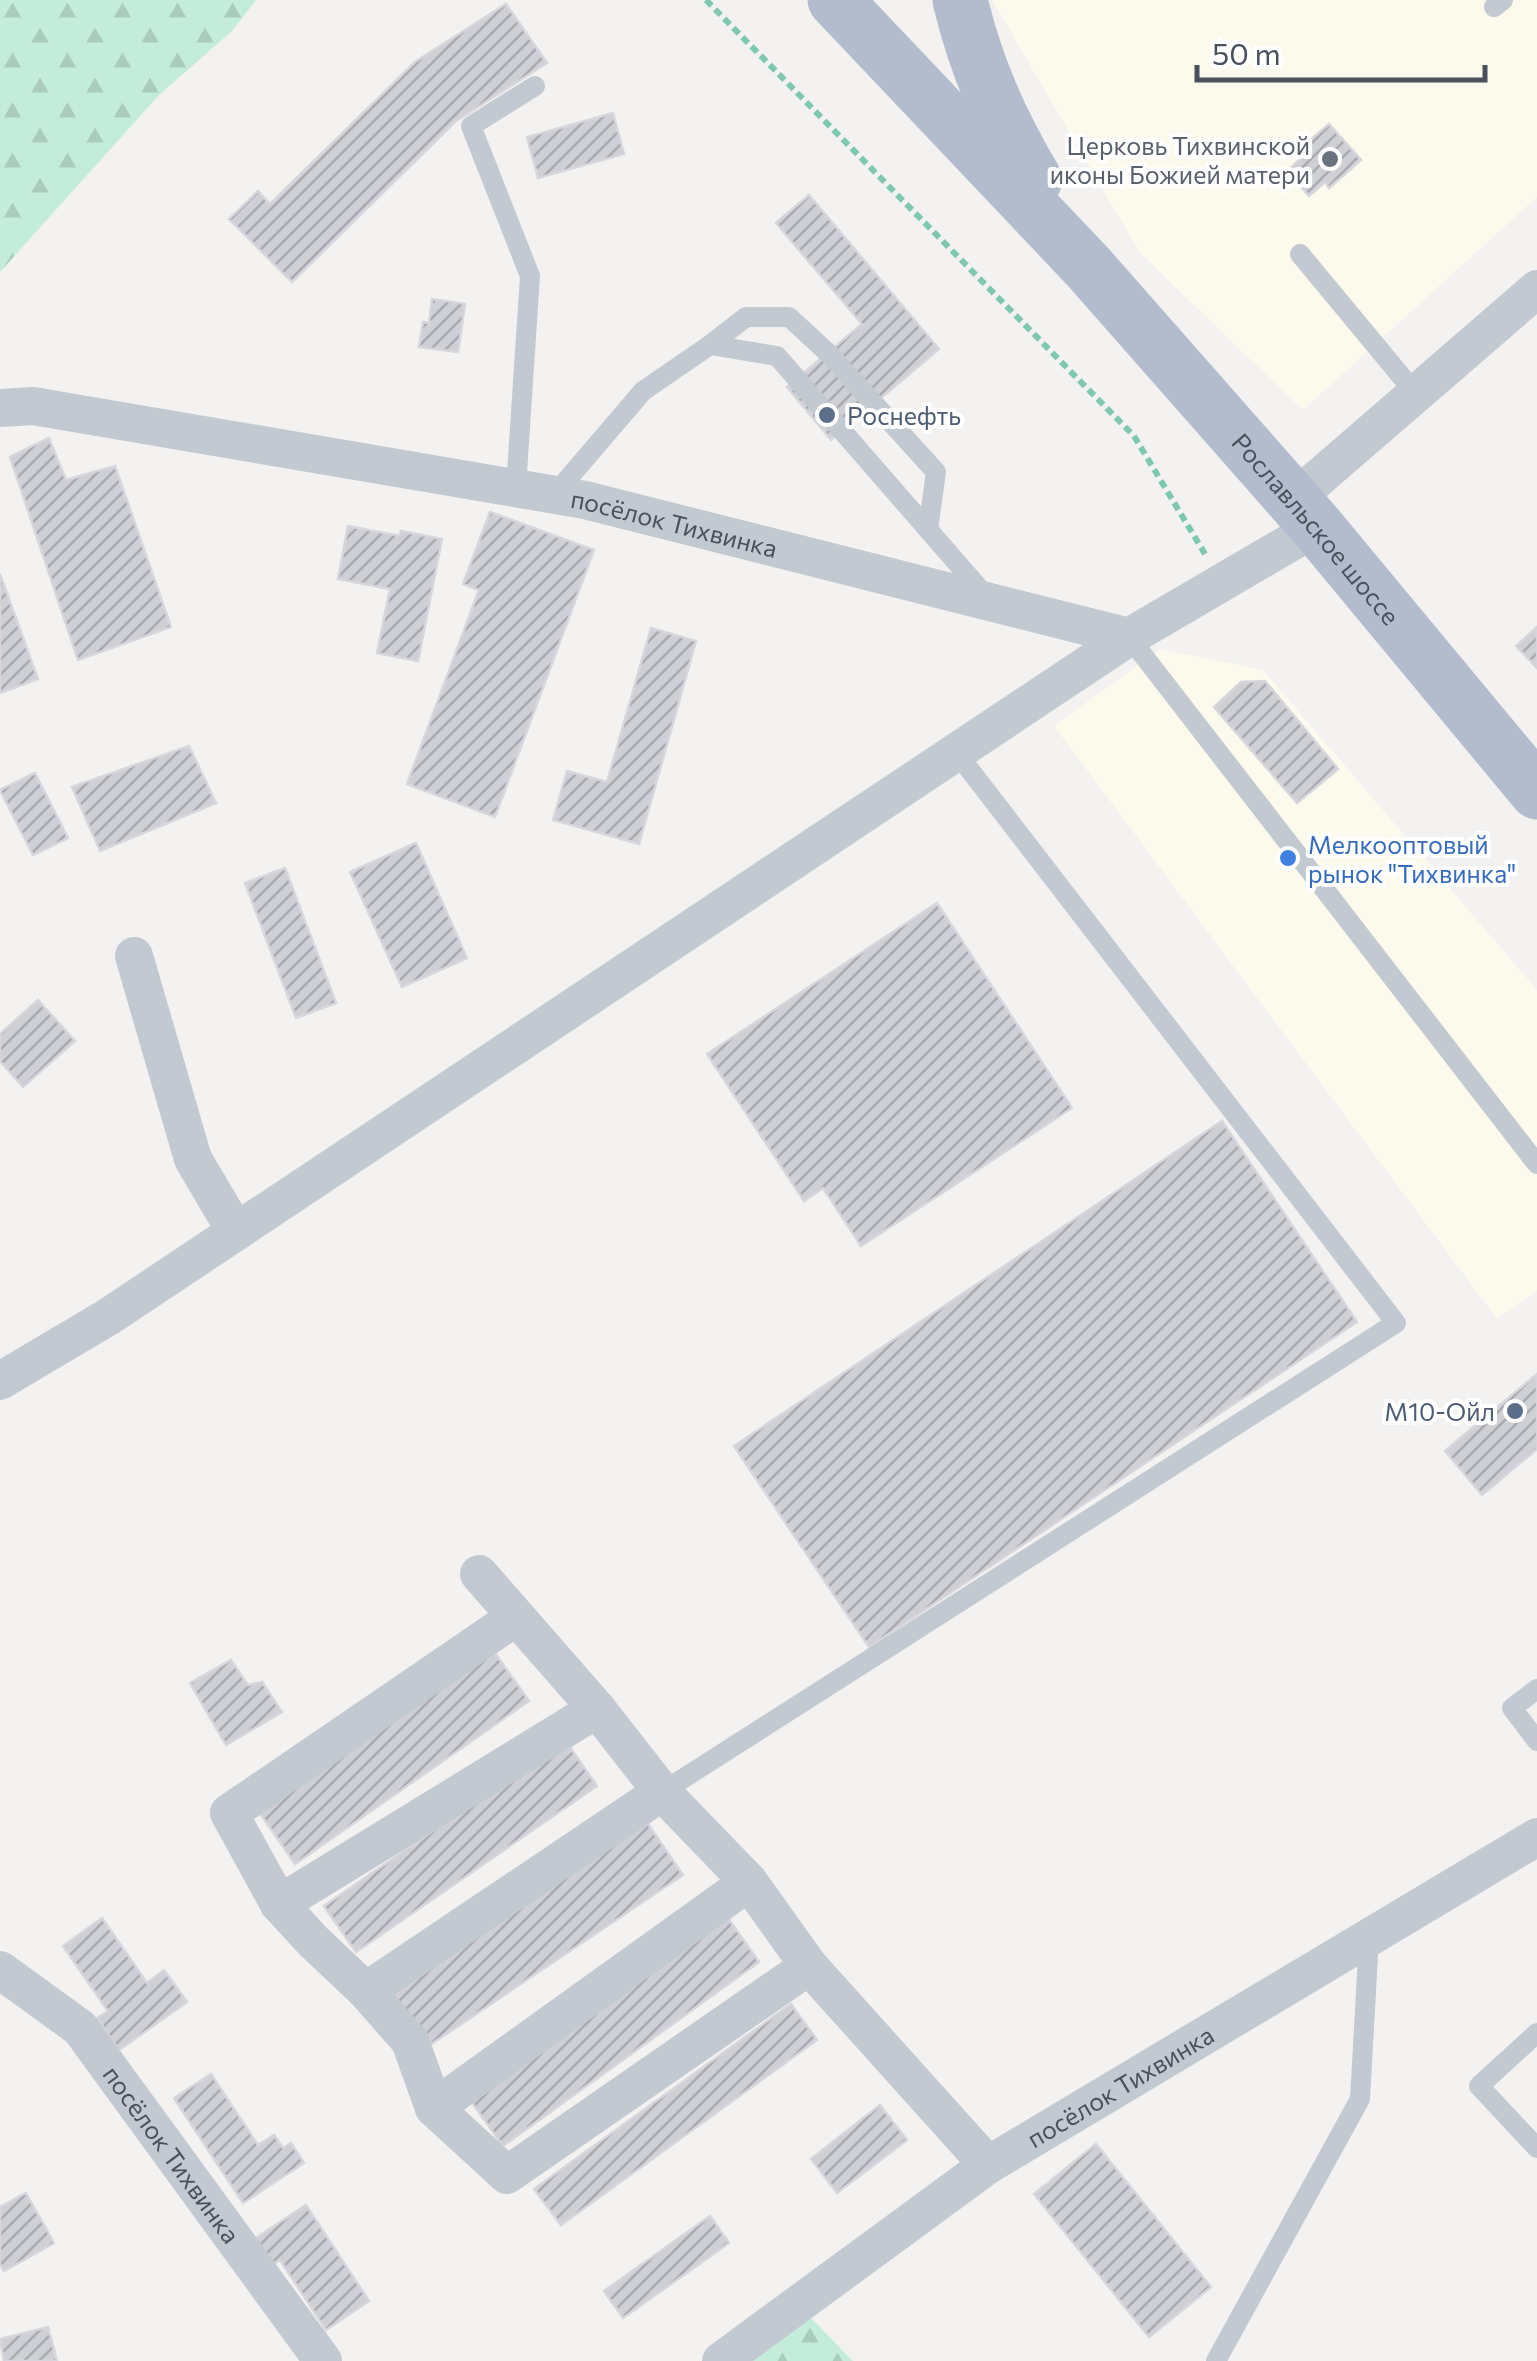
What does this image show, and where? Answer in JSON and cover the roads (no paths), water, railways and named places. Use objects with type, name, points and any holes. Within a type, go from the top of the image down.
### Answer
[{"type":"main road","name":"Рославльское шоссе","points":[[835,0],[1089,268],[1305,513],[1537,792]]},
{"type":"main road","name":"Рославльское шоссе","points":[[960,0],[970,44],[1001,124],[1089,268]]},
{"type":"street","points":[[0,1382],[108,1317],[1129,637],[1222,582],[1305,513],[1416,394],[1537,289]]},
{"type":"street","name":"посёлок Тихвинка","points":[[0,408],[32,406],[554,495],[1129,637]]},
{"type":"street","points":[[134,956],[193,1159],[236,1232]]},
{"type":"street","points":[[479,1574],[597,1709],[662,1792],[750,1882],[808,1966],[988,2165]]},
{"type":"street","points":[[516,1617],[229,1813],[279,1904],[410,2041],[434,2108],[506,2175],[808,1966]]},
{"type":"street","points":[[279,1904],[597,1709]]},
{"type":"street","points":[[366,1991],[662,1792]]},
{"type":"street","name":"посёлок Тихвинка","points":[[721,2361],[988,2165],[1537,1838]]},
{"type":"street","points":[[434,2108],[750,1882]]},
{"type":"street","name":"посёлок Тихвинка","points":[[0,1970],[80,2028],[322,2361]]},
{"type":"lane","points":[[516,488],[530,276],[471,126],[535,86]]},
{"type":"lane","points":[[1300,254],[1416,394]]},
{"type":"lane","points":[[554,495],[642,391],[746,317],[789,316],[828,353],[936,472],[928,530]]},
{"type":"lane","points":[[710,346],[777,356],[991,602]]},
{"type":"lane","points":[[1129,637],[1537,1164]]},
{"type":"lane","points":[[662,1792],[1396,1323],[956,752]]},
{"type":"lane","points":[[1537,1689],[1512,1708],[1537,1741]]},
{"type":"lane","points":[[1216,2361],[1360,2099],[1369,1938]]},
{"type":"lane","points":[[1537,2033],[1480,2086],[1537,2148]]},
{"type":"place","name":"Церковь Тихвинской иконы Божией матери","points":[[1330,159]]},
{"type":"place","name":"Роснефть","points":[[827,415]]},
{"type":"place","name":"Мелкооптовый рынок \"Тихвинка\"","points":[[1288,858]]},
{"type":"place","name":"М10-Ойл","points":[[1515,1411]]}]
